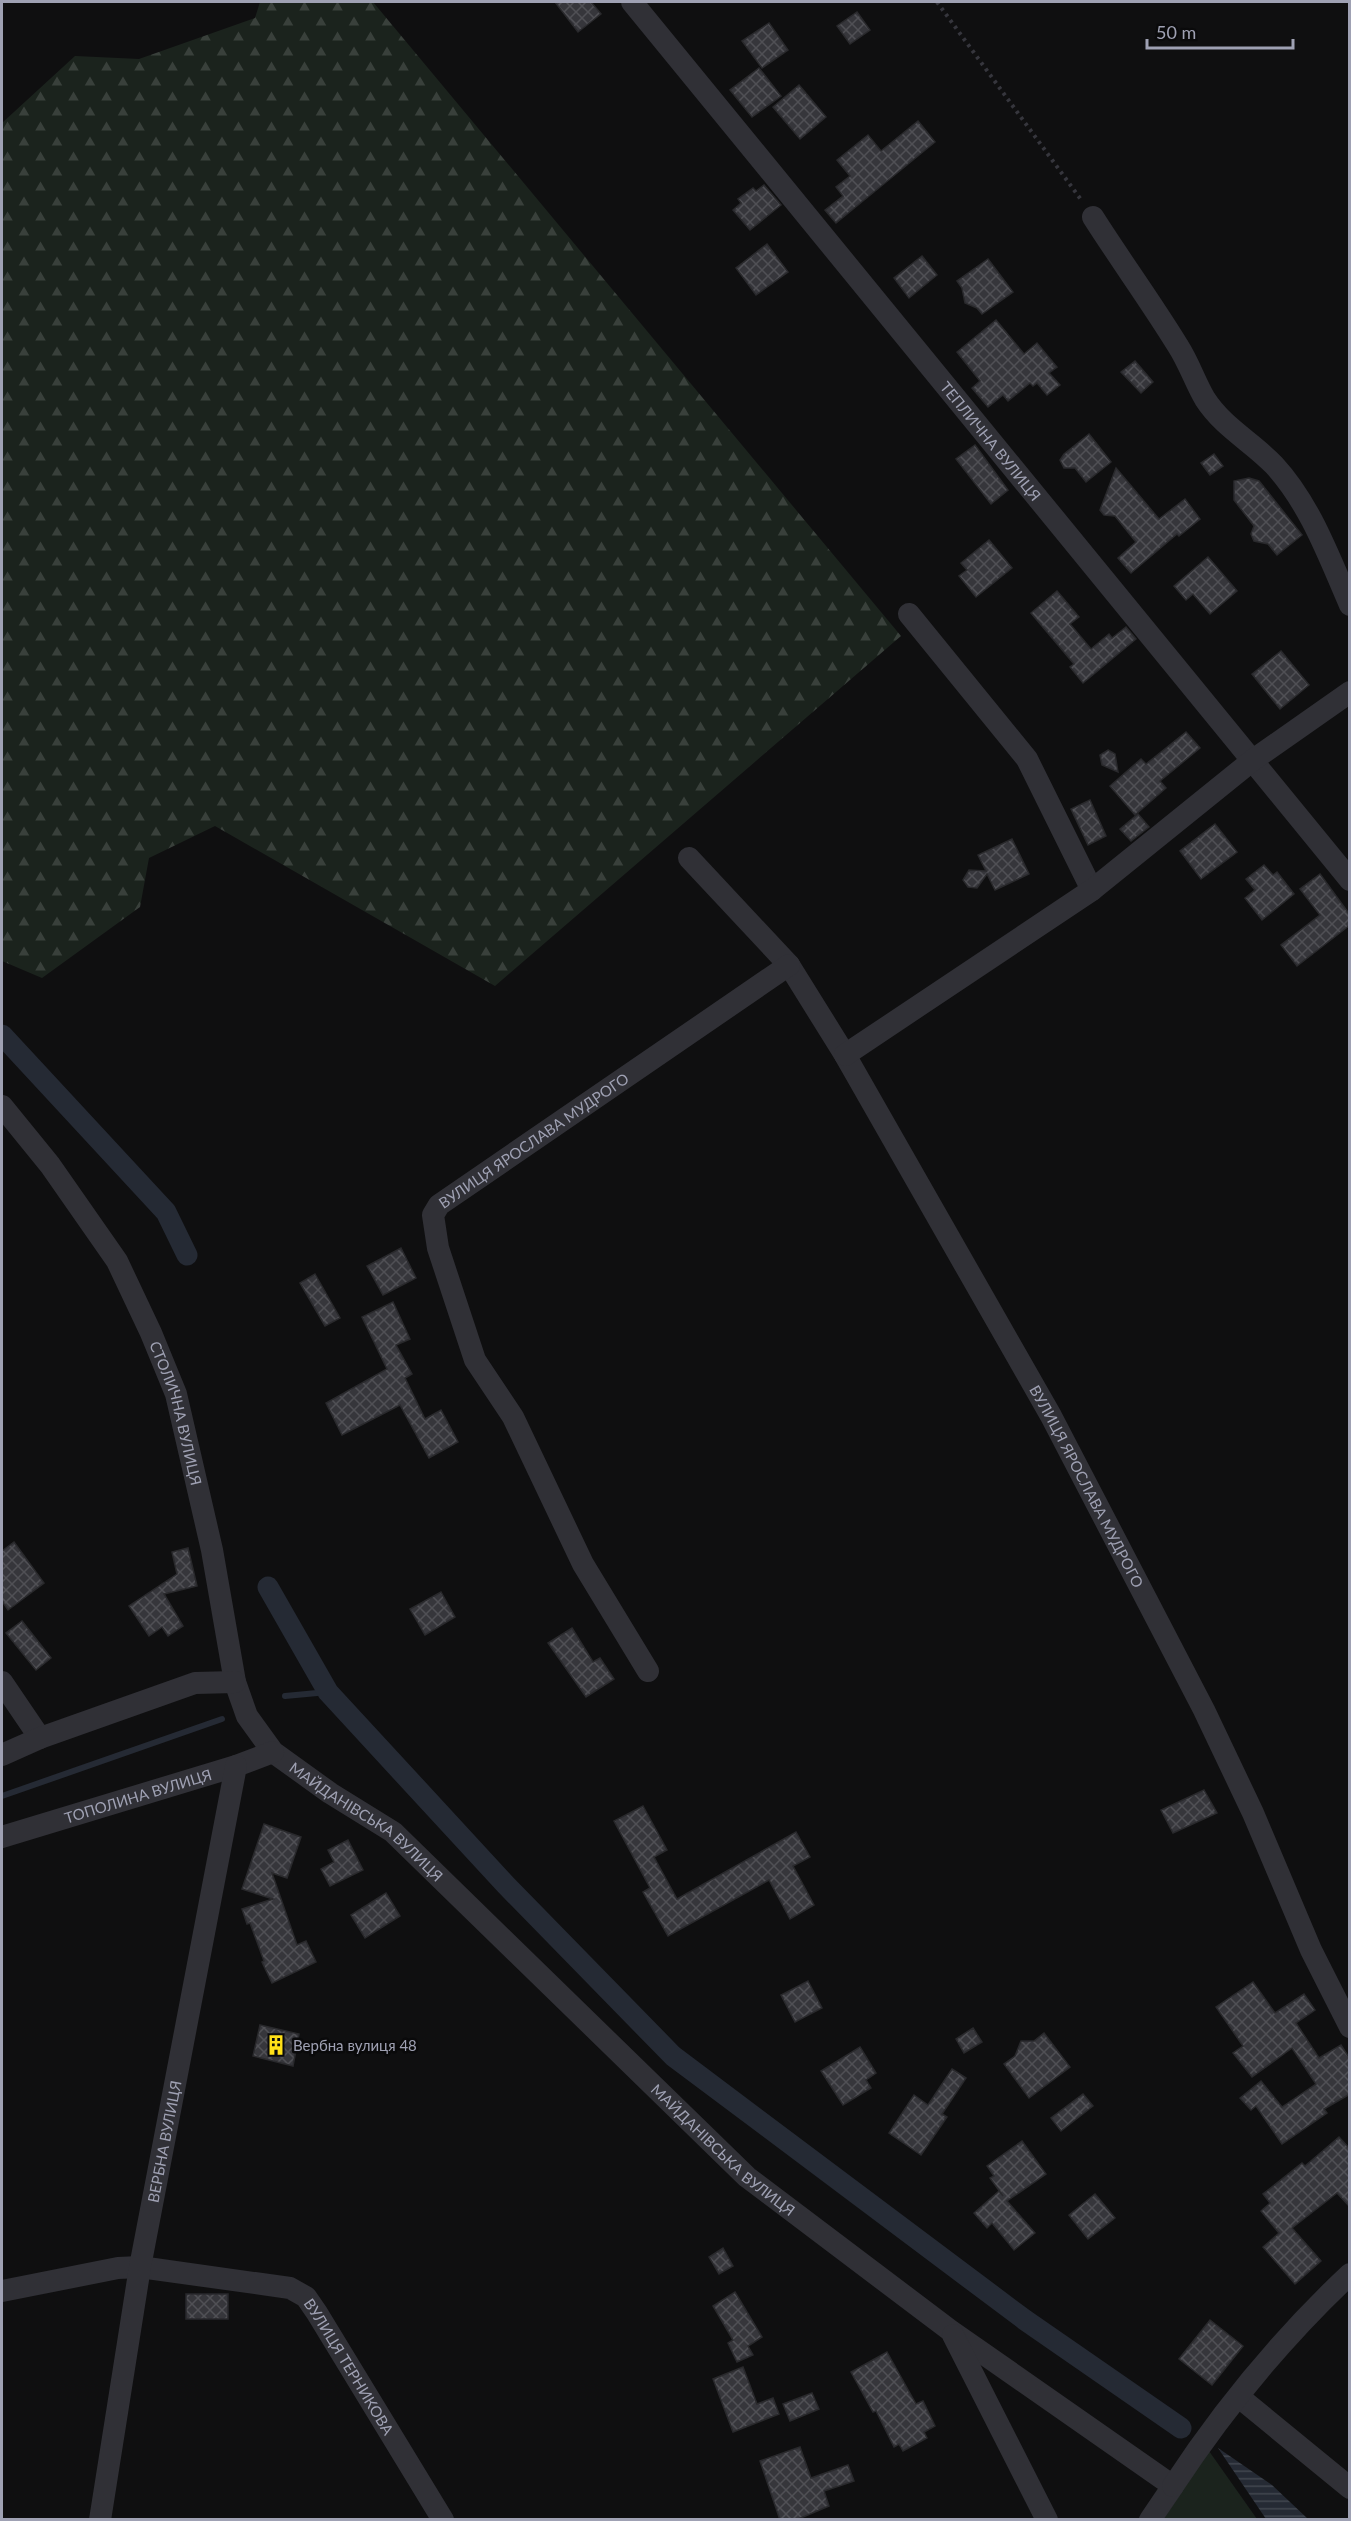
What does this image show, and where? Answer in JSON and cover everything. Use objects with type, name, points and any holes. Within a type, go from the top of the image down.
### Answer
[{"type":"street","name":"ТЕПЛИЧНА ВУЛИЦЯ","points":[[632,2],[1350,880]]},
{"type":"street","points":[[1093,217],[1179,348],[1205,399],[1223,423],[1273,465],[1298,496],[1350,604]]},
{"type":"street","points":[[909,614],[1027,759],[1092,890]]},
{"type":"street","points":[[845,1055],[1092,890],[1253,760],[1350,692]]},
{"type":"street","name":"ВУЛИЦЯ ЯРОСЛАВА МУДРОГО","points":[[688,858],[789,965],[845,1055],[1051,1416],[1204,1710],[1252,1813],[1311,1950],[1350,2027]]},
{"type":"street","name":"ВУЛИЦЯ ЯРОСЛАВА МУДРОГО","points":[[648,1671],[583,1564],[513,1417],[475,1360],[438,1248],[433,1215],[439,1205],[789,965]]},
{"type":"street","name":"СТОЛИЧНА ВУЛИЦЯ","points":[[2,1106],[50,1165],[117,1261],[172,1384],[212,1550],[235,1682],[247,1716],[273,1752]]},
{"type":"street","points":[[2,1682],[40,1738]]},
{"type":"street","points":[[2,1755],[40,1738],[195,1683],[235,1682]]},
{"type":"street","name":"ТОПОЛИНА ВУЛИЦЯ","points":[[2,1837],[236,1766],[273,1752]]},
{"type":"street","name":"МАЙДАНІВСЬКА ВУЛИЦЯ","points":[[273,1752],[330,1793],[393,1832],[747,2177],[951,2331],[1173,2486]]},
{"type":"street","name":"ВЕРБНА ВУЛИЦЯ","points":[[100,2520],[140,2267],[236,1766]]},
{"type":"street","name":"ВУЛИЦЯ ТЕРНИКОВА","points":[[2,2291],[117,2268],[140,2267],[268,2283],[290,2288],[306,2297],[443,2520]]},
{"type":"street","points":[[1150,2520],[1193,2456],[1239,2397],[1314,2307],[1350,2274]]},
{"type":"street","points":[[951,2331],[1047,2520]]},
{"type":"street","points":[[1239,2397],[1350,2488]]},
{"type":"path","points":[[937,2],[1093,217]]},
{"type":"green space","points":[[260,2],[373,2],[901,636],[495,986],[215,826],[149,858],[140,907],[42,978],[2,961],[2,123],[75,56],[139,59],[255,18]]},
{"type":"green space","points":[[1209,2451],[1257,2519],[1163,2520]]},
{"type":"shaded area","points":[[1218,2448],[1272,2485],[1308,2519],[1266,2519]]},
{"type":"building","points":[[555,2],[591,2],[601,14],[578,32]]},
{"type":"building","points":[[857,12],[870,30],[850,44],[837,26]]},
{"type":"building","points":[[769,23],[788,50],[762,68],[742,41]]},
{"type":"building","points":[[759,68],[781,96],[752,117],[730,90]]},
{"type":"building","points":[[799,85],[826,117],[800,139],[773,107]]},
{"type":"building","points":[[918,121],[935,142],[836,223],[825,210],[843,196],[836,187],[850,176],[837,160],[868,135],[881,151]]},
{"type":"building","points":[[764,185],[781,205],[750,230],[733,210],[741,203],[738,199],[753,188],[756,191]]},
{"type":"building","points":[[767,244],[788,272],[756,295],[736,268]]},
{"type":"building","points":[[922,256],[937,275],[909,298],[894,278]]},
{"type":"building","points":[[988,259],[1013,292],[982,314],[977,308],[965,303],[962,288],[957,281]]},
{"type":"building","points":[[996,320],[1024,354],[1037,343],[1057,367],[1049,373],[1060,385],[1047,395],[1037,383],[1033,386],[1030,383],[1008,401],[1003,395],[988,407],[972,388],[980,381],[957,352]]},
{"type":"building","points":[[1135,361],[1153,382],[1141,393],[1121,372]]},
{"type":"building","points":[[1089,434],[1111,462],[1086,482],[1075,468],[1064,468],[1060,460]]},
{"type":"building","points":[[975,445],[1008,490],[991,504],[956,459]]},
{"type":"building","points":[[1214,454],[1223,466],[1210,475],[1201,463]]},
{"type":"building","points":[[1116,468],[1159,519],[1185,499],[1200,519],[1179,536],[1177,534],[1131,573],[1118,558],[1136,542],[1115,516],[1104,515],[1100,510]]},
{"type":"building","points":[[1249,478],[1259,481],[1302,535],[1277,555],[1268,544],[1254,541],[1251,534],[1254,526],[1234,500],[1234,481]]},
{"type":"building","points":[[989,540],[1012,568],[976,597],[959,576],[967,570],[961,563]]},
{"type":"building","points":[[1208,557],[1237,591],[1210,614],[1193,594],[1186,600],[1174,586]]},
{"type":"building","points":[[1057,591],[1079,617],[1070,624],[1091,649],[1109,634],[1112,638],[1126,627],[1136,639],[1083,683],[1070,667],[1074,664],[1031,613]]},
{"type":"building","points":[[1281,651],[1309,685],[1280,709],[1252,674]]},
{"type":"building","points":[[1186,732],[1200,748],[1160,781],[1166,788],[1135,815],[1110,786],[1141,759],[1146,764]]},
{"type":"building","points":[[1108,750],[1115,754],[1118,772],[1102,765],[1100,755]]},
{"type":"building","points":[[1090,800],[1106,836],[1088,845],[1071,809]]},
{"type":"building","points":[[1138,814],[1149,827],[1131,841],[1120,829]]},
{"type":"building","points":[[1215,824],[1237,852],[1201,879],[1180,851]]},
{"type":"building","points":[[1012,839],[1029,874],[995,890],[987,874],[977,888],[968,887],[963,880],[969,870],[986,871],[978,855]]},
{"type":"building","points":[[1264,865],[1273,875],[1277,872],[1294,894],[1262,920],[1245,898],[1255,890],[1246,879]]},
{"type":"building","points":[[1320,874],[1350,915],[1350,925],[1297,966],[1281,945],[1320,915],[1300,889]]},
{"type":"building","points":[[401,1248],[416,1278],[383,1295],[367,1266]]},
{"type":"building","points":[[315,1274],[340,1318],[325,1326],[300,1283]]},
{"type":"building","points":[[393,1302],[410,1339],[396,1345],[412,1374],[405,1378],[425,1419],[441,1410],[458,1442],[429,1458],[400,1405],[342,1435],[326,1403],[387,1369],[362,1317]]},
{"type":"building","points":[[14,1542],[44,1583],[8,1610],[2,1601],[2,1551]]},
{"type":"building","points":[[188,1548],[197,1586],[164,1594],[183,1626],[168,1636],[162,1627],[149,1636],[129,1606],[177,1574],[172,1552]]},
{"type":"building","points":[[441,1592],[455,1617],[425,1635],[410,1609]]},
{"type":"building","points":[[22,1621],[51,1658],[36,1670],[6,1633]]},
{"type":"building","points":[[572,1628],[593,1662],[600,1658],[614,1679],[586,1697],[548,1643]]},
{"type":"building","points":[[1204,1790],[1217,1813],[1173,1833],[1161,1810]]},
{"type":"building","points":[[643,1806],[667,1850],[654,1857],[677,1899],[796,1832],[810,1857],[793,1866],[814,1905],[790,1919],[769,1880],[668,1936],[643,1892],[650,1888],[614,1821]]},
{"type":"building","points":[[264,1824],[301,1837],[287,1878],[272,1873],[297,1945],[306,1941],[316,1962],[272,1983],[262,1962],[264,1961],[250,1923],[247,1924],[242,1909],[273,1899],[242,1889]]},
{"type":"building","points":[[348,1840],[363,1870],[330,1886],[321,1869],[334,1862],[328,1850]]},
{"type":"building","points":[[386,1893],[400,1916],[365,1938],[351,1915]]},
{"type":"building","points":[[808,1981],[822,2008],[795,2022],[781,1995]]},
{"type":"building","points":[[1253,1982],[1275,2013],[1304,1994],[1315,2010],[1296,2023],[1319,2058],[1341,2045],[1350,2059],[1350,2094],[1324,2109],[1327,2113],[1282,2144],[1256,2106],[1251,2110],[1240,2098],[1261,2081],[1282,2107],[1316,2084],[1292,2048],[1252,2077],[1233,2053],[1243,2046],[1216,2007]]},
{"type":"building","name":"Вербна вулиця 48","points":[[260,2025],[299,2034],[293,2066],[253,2056]]},
{"type":"building","points":[[973,2028],[982,2042],[964,2053],[956,2039]]},
{"type":"building","points":[[1044,2033],[1070,2067],[1029,2098],[1004,2064],[1015,2056],[1021,2041],[1034,2041]]},
{"type":"building","points":[[860,2047],[876,2073],[866,2080],[871,2088],[843,2105],[821,2071]]},
{"type":"building","points":[[952,2069],[966,2078],[942,2114],[947,2117],[921,2155],[889,2133],[914,2095],[928,2105]]},
{"type":"building","points":[[1083,2094],[1093,2106],[1061,2131],[1051,2118]]},
{"type":"building","points":[[1339,2137],[1350,2149],[1350,2207],[1337,2193],[1292,2228],[1321,2261],[1295,2284],[1263,2247],[1279,2233],[1261,2211],[1270,2203],[1263,2194],[1302,2163],[1305,2166]]},
{"type":"building","points":[[1022,2141],[1046,2174],[1007,2201],[1035,2233],[1014,2250],[992,2223],[987,2228],[974,2213],[999,2191],[1003,2196],[990,2178],[994,2176],[987,2166]]},
{"type":"building","points":[[1095,2194],[1115,2218],[1088,2239],[1069,2215]]},
{"type":"building","points":[[723,2248],[733,2266],[719,2274],[709,2257]]},
{"type":"building","points":[[735,2292],[762,2337],[748,2346],[753,2355],[737,2362],[728,2343],[733,2340],[713,2306]]},
{"type":"building","points":[[186,2294],[228,2294],[228,2319],[186,2319]]},
{"type":"building","points":[[1210,2320],[1243,2346],[1212,2385],[1179,2359]]},
{"type":"building","points":[[887,2352],[916,2404],[923,2401],[935,2426],[924,2432],[927,2438],[903,2451],[899,2444],[894,2447],[876,2411],[873,2412],[851,2372]]},
{"type":"building","points":[[743,2367],[757,2404],[773,2398],[779,2414],[733,2432],[713,2379]]},
{"type":"building","points":[[812,2393],[819,2409],[790,2421],[783,2404]]},
{"type":"building","points":[[800,2447],[811,2478],[848,2465],[854,2481],[824,2491],[829,2506],[796,2520],[780,2520],[760,2461]]},
{"type":"waterway","points":[[2,1035],[166,1212],[187,1255]]},
{"type":"waterway","points":[[268,1587],[328,1692],[505,1884],[673,2056],[1025,2320],[1181,2428]]},
{"type":"waterway","points":[[285,1696],[328,1692]]},
{"type":"waterway","points":[[2,1796],[222,1719]]},
{"type":"place","name":"Вербна вулиця 48","points":[[276,2045]]}]
